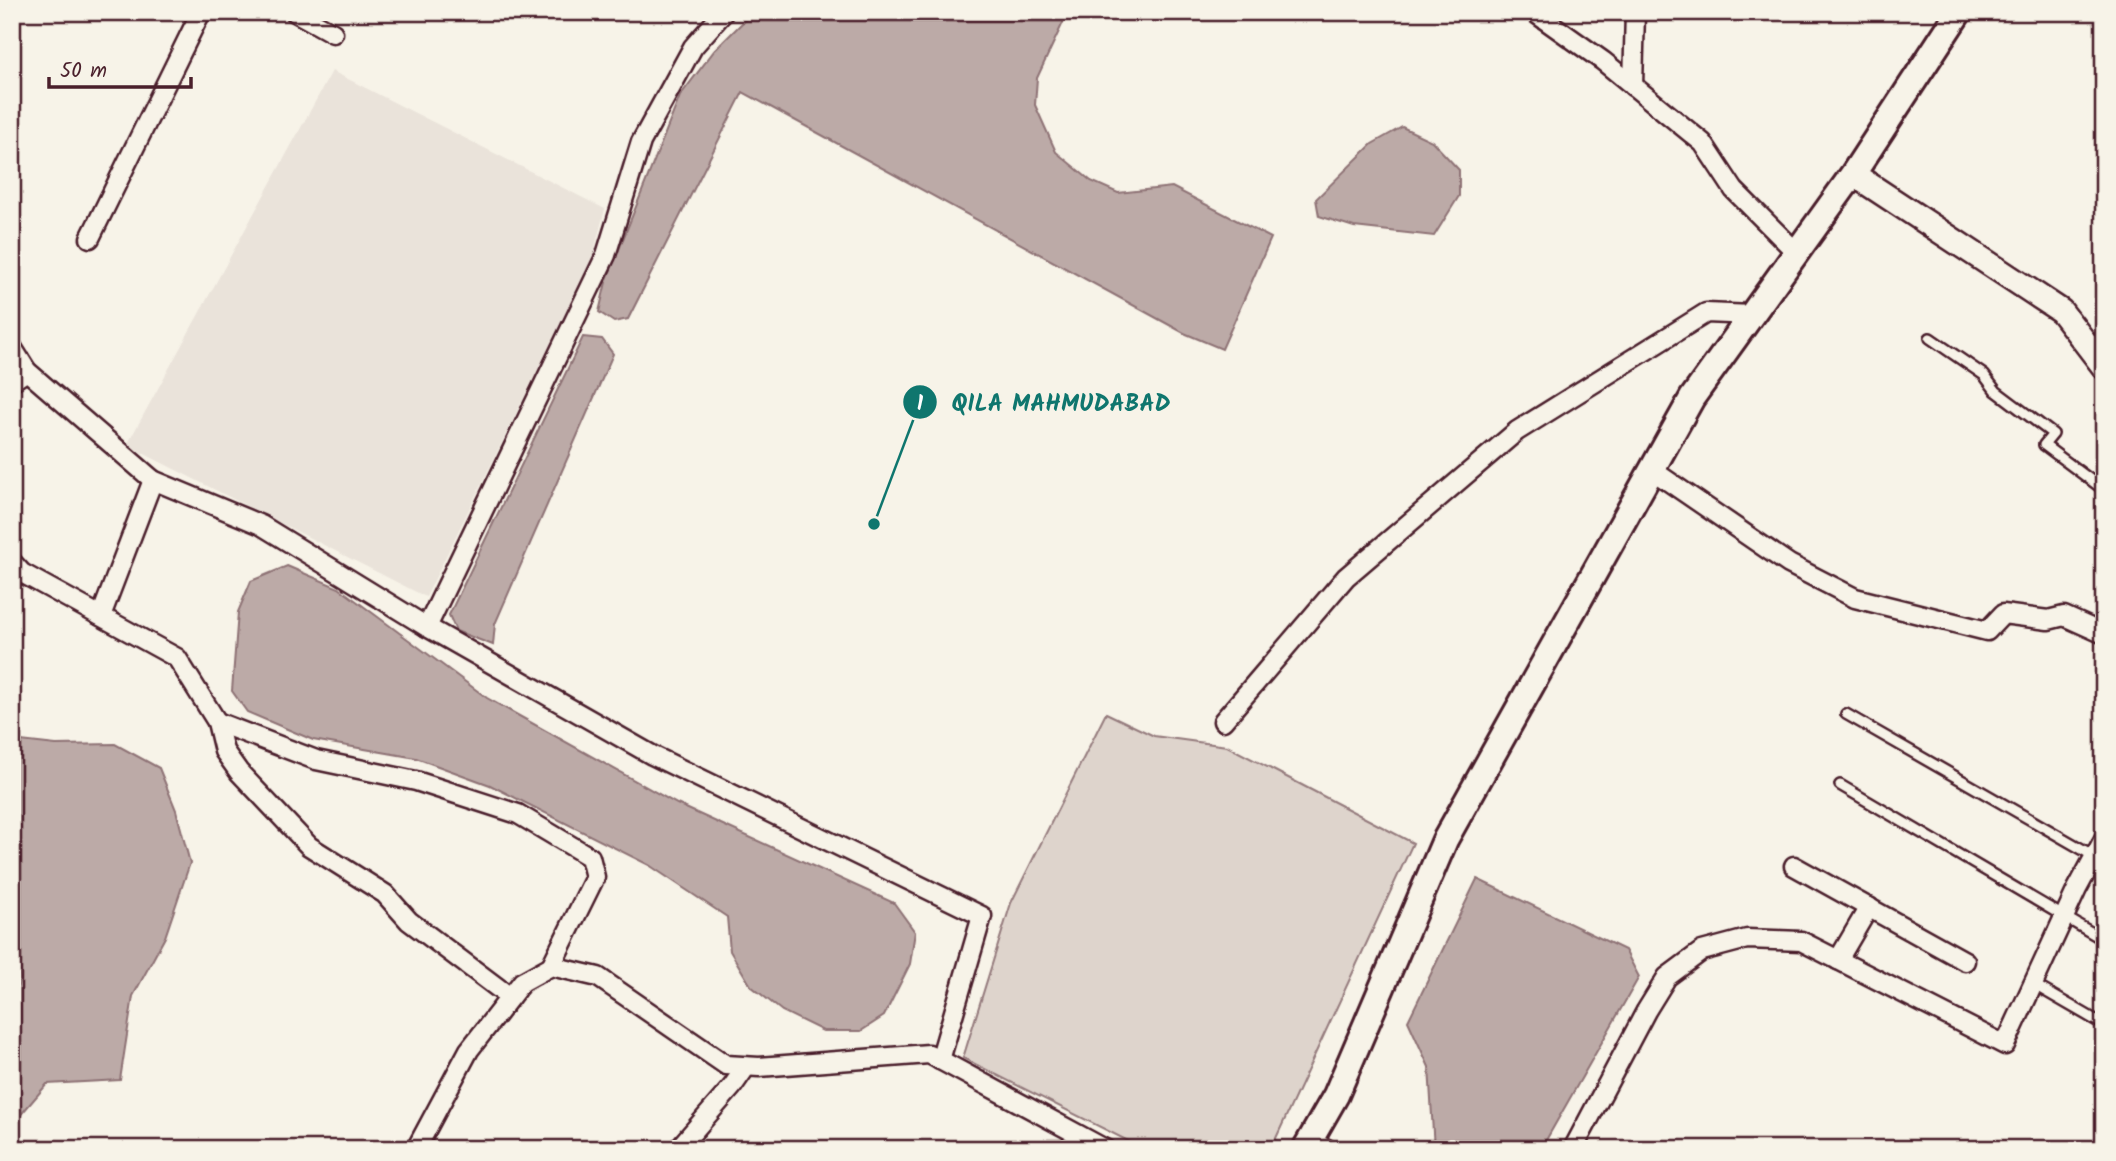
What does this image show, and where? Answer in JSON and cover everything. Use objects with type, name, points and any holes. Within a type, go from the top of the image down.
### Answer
[{"type":"main road","points":[[1314,1146],[1445,840],[1692,398],[1853,174],[1959,12]]},
{"type":"street","points":[[90,238],[201,12]]},
{"type":"street","points":[[295,12],[333,33]]},
{"type":"street","points":[[427,626],[606,255],[641,142],[693,47],[724,12]]},
{"type":"street","points":[[1534,12],[1703,142],[1734,190],[1797,253]]},
{"type":"street","points":[[1633,86],[1635,12]]},
{"type":"street","points":[[1853,174],[2061,311],[2104,368]]},
{"type":"street","points":[[1223,721],[1346,576],[1517,431],[1706,313],[1752,315]]},
{"type":"street","points":[[12,347],[20,376],[153,480],[261,525],[427,626],[652,755],[982,916],[940,1060]]},
{"type":"street","points":[[1652,470],[1788,564],[1855,598],[1987,631],[2003,614],[2048,620],[2064,616],[2104,634]]},
{"type":"street","points":[[101,616],[153,480]]},
{"type":"street","points":[[12,562],[22,573],[177,658],[217,722],[224,751],[239,772],[309,846],[385,894],[409,921],[510,997]]},
{"type":"street","points":[[217,722],[316,760],[416,781],[518,814],[590,857],[595,877],[551,966],[522,982],[469,1049],[416,1149]]},
{"type":"street","points":[[1573,1149],[1667,976],[1702,951],[1747,939],[1801,941],[2005,1045],[2064,916],[2101,847]]},
{"type":"street","points":[[1794,866],[1965,961]]},
{"type":"street","points":[[1838,960],[1869,907]]},
{"type":"street","points":[[551,966],[598,977],[726,1065],[759,1068],[929,1054],[1105,1149]]},
{"type":"street","points":[[678,1149],[732,1087],[746,1066]]},
{"type":"lane","points":[[1930,338],[1984,375],[1996,391],[2053,434],[2045,445],[2104,490]]},
{"type":"lane","points":[[1846,714],[2101,847]]},
{"type":"lane","points":[[1840,785],[2104,940]]},
{"type":"lane","points":[[2033,984],[2104,1025]]},
{"type":"shaded area","points":[[753,12],[1068,12],[1037,78],[1035,105],[1056,152],[1091,181],[1118,193],[1172,187],[1271,238],[1222,349],[1184,333],[743,92],[628,319],[614,322],[599,312],[606,282],[680,96],[714,51]]},
{"type":"shaded area","points":[[332,71],[605,209],[592,259],[426,597],[127,445]]},
{"type":"shaded area","points":[[1402,127],[1432,141],[1459,170],[1459,196],[1434,236],[1354,227],[1319,216],[1316,199],[1372,144]]},
{"type":"shaded area","points":[[583,337],[602,339],[613,354],[495,624],[493,645],[456,631],[449,615]]},
{"type":"shaded area","points":[[287,566],[339,588],[487,698],[677,804],[894,903],[915,932],[910,964],[884,1016],[861,1031],[823,1031],[782,1011],[751,986],[730,951],[727,917],[649,865],[490,785],[416,758],[313,740],[247,712],[232,691],[238,612],[251,581]]},
{"type":"shaded area","points":[[1106,713],[1154,736],[1227,746],[1413,843],[1271,1149],[1144,1149],[963,1058],[1011,903]]},
{"type":"shaded area","points":[[12,740],[56,745],[115,744],[159,768],[176,810],[190,863],[165,937],[133,996],[120,1080],[47,1084],[12,1125],[12,1004],[20,979],[12,944]]},
{"type":"shaded area","points":[[1477,879],[1625,950],[1639,977],[1541,1149],[1434,1149],[1429,1067],[1408,1021]]},
{"type":"place","name":"QILA MAHMUDABAD","points":[[874,524]]}]
